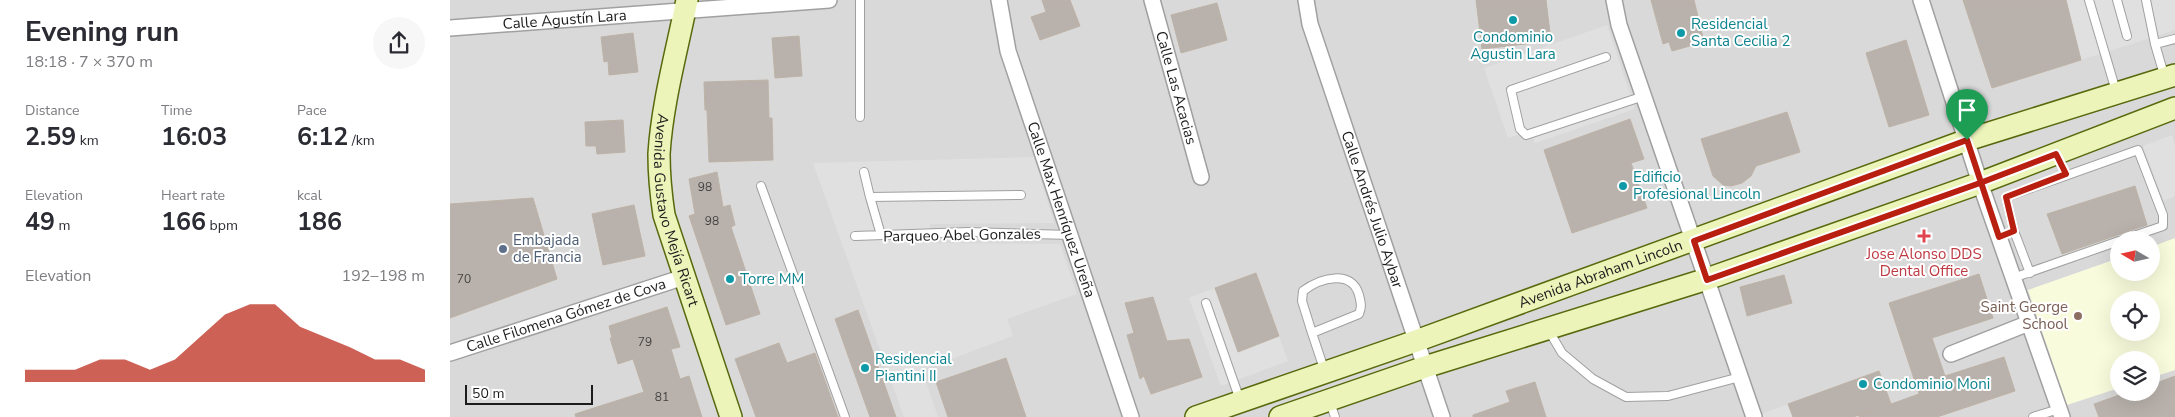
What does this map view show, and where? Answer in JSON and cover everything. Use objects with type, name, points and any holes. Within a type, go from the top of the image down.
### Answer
[{"type":"main road","name":"Avenida Gustavo Mejía Ricart","points":[[686,5],[662,125],[660,185],[664,216],[731,417]]},
{"type":"main road","name":"Avenida Abraham Lincoln","points":[[1196,417],[1416,341],[1967,140],[2170,77]]},
{"type":"main road","points":[[1280,417],[1332,408],[1425,367],[1707,280],[1980,183],[2061,164],[2175,108]]},
{"type":"street","name":"Calle Agustín Lara","points":[[450,28],[686,5],[829,0]]},
{"type":"street","name":"Calle Max Henríquez Ureña","points":[[1000,0],[1008,51],[1131,417]]},
{"type":"street","name":"Calle Las Acacias","points":[[1152,0],[1201,177]]},
{"type":"street","name":"Calle Andrés Julio Aybar","points":[[1306,0],[1310,24],[1442,417]]},
{"type":"street","points":[[1614,0],[1619,25],[1754,417]]},
{"type":"street","points":[[1921,0],[1980,183],[2060,413]]},
{"type":"street","name":"Calle Filomena Gómez de Cova","points":[[450,353],[684,277]]},
{"type":"street","points":[[1951,354],[2029,323]]},
{"type":"lane","points":[[860,0],[860,117]]},
{"type":"lane","points":[[2089,0],[2117,93]]},
{"type":"lane","points":[[2117,0],[2127,36]]},
{"type":"lane","points":[[2146,0],[2155,44],[2170,77]]},
{"type":"lane","points":[[2155,44],[2175,40]]},
{"type":"lane","points":[[1606,57],[1511,90],[1520,129],[1526,135],[1644,96]]},
{"type":"lane","points":[[2030,273],[2014,231],[2006,197],[2061,164],[2138,150],[2162,216],[2163,226],[2149,231]]},
{"type":"lane","points":[[864,172],[881,235]]},
{"type":"lane","points":[[761,186],[846,417]]},
{"type":"lane","points":[[870,197],[1021,195]]},
{"type":"lane","points":[[1999,237],[2014,231]]},
{"type":"lane","name":"Parqueo Abel Gonzales","points":[[855,236],[968,232],[1070,235]]},
{"type":"lane","points":[[2013,278],[2110,245]]},
{"type":"lane","points":[[1312,333],[1359,314],[1362,306],[1357,286],[1350,280],[1341,278],[1311,285],[1303,290],[1302,301],[1312,333],[1326,372]]},
{"type":"lane","points":[[1206,303],[1240,401]]},
{"type":"lane","points":[[1548,329],[1562,352],[1587,374],[1626,397],[1668,396],[1740,377]]},
{"type":"lane","points":[[2033,417],[2060,413]]},
{"type":"shaded area","points":[[450,0],[2175,0],[2175,417],[450,417]]},
{"type":"shaded area","points":[[2066,0],[2175,0],[2175,30],[2081,60]]},
{"type":"shaded area","points":[[1607,25],[1635,109],[1535,143],[1531,131],[1508,138],[1484,68]]},
{"type":"shaded area","points":[[2172,135],[2175,145],[2175,196],[2164,201],[2143,146]]},
{"type":"shaded area","points":[[1034,157],[1054,223],[930,224],[930,243],[1060,244],[1077,294],[1007,319],[1013,336],[922,370],[938,417],[904,417],[813,163]]},
{"type":"shaded area","name":"Saint George School","points":[[2175,238],[2175,370],[2160,375],[2160,351],[2110,351],[2110,391],[2067,405],[2028,290],[2110,261],[2110,281],[2160,281],[2160,244]]},
{"type":"shaded area","points":[[1215,288],[1238,351],[1279,336],[1288,361],[1221,386],[1189,298]]},
{"type":"shaded area","points":[[1788,404],[1793,417],[1763,417],[1762,414]]},
{"type":"building","points":[[1042,0],[1070,0],[1080,26],[1040,40],[1031,17],[1046,12]]},
{"type":"building","name":"Condominio Agustin Lara","points":[[1476,0],[1546,0],[1551,41],[1482,49]]},
{"type":"building","name":"Residencial Santa Cecilia 2","points":[[1651,0],[1694,0],[1704,42],[1672,51],[1669,42],[1663,44]]},
{"type":"building","points":[[1963,0],[2066,0],[2081,60],[1992,88]]},
{"type":"building","points":[[1217,3],[1227,40],[1181,53],[1171,15]]},
{"type":"building","points":[[633,33],[638,72],[609,75],[608,61],[604,62],[601,37]]},
{"type":"building","points":[[799,36],[802,76],[775,78],[772,38]]},
{"type":"building","points":[[1906,40],[1929,115],[1889,127],[1866,53]]},
{"type":"building","points":[[768,80],[769,118],[772,118],[773,160],[709,162],[704,82]]},
{"type":"building","points":[[1787,112],[1800,152],[1756,166],[1751,176],[1742,183],[1731,186],[1723,185],[1713,176],[1701,139]]},
{"type":"building","points":[[1630,119],[1644,159],[1631,163],[1647,208],[1572,233],[1544,150]]},
{"type":"building","points":[[623,120],[625,152],[597,154],[596,146],[586,146],[585,122]]},
{"type":"building","points":[[717,172],[723,207],[730,205],[735,225],[731,227],[760,314],[726,325],[689,216],[695,214],[689,179]]},
{"type":"building","points":[[2135,186],[2147,225],[2129,231],[2110,231],[2110,238],[2062,254],[2047,214]]},
{"type":"building","points":[[533,198],[557,279],[450,318],[450,204]]},
{"type":"building","points":[[634,205],[645,256],[603,265],[592,214]]},
{"type":"building","points":[[1256,273],[1279,336],[1238,352],[1215,288]]},
{"type":"building","points":[[1979,274],[1993,318],[1932,338],[1945,376],[2004,357],[2015,391],[1937,417],[1859,417],[1859,415],[1853,417],[1793,417],[1788,404],[1879,371],[1891,404],[1919,394],[1889,303]]},
{"type":"building","points":[[1784,275],[1792,303],[1747,316],[1740,287]]},
{"type":"building","points":[[1153,297],[1167,341],[1189,339],[1202,377],[1151,394],[1144,376],[1140,379],[1127,335],[1134,333],[1125,303]]},
{"type":"building","points":[[667,307],[680,347],[671,349],[680,379],[689,376],[702,417],[576,417],[575,414],[644,392],[633,359],[618,364],[610,338],[612,338],[609,326]]},
{"type":"building","name":"Residencial Piantini II","points":[[858,310],[896,417],[870,417],[835,319]]},
{"type":"building","points":[[779,343],[787,363],[815,353],[838,417],[756,417],[735,359]]},
{"type":"building","points":[[1006,358],[1026,417],[948,417],[936,382]]},
{"type":"building","points":[[2175,376],[2175,417],[2099,417],[2094,404],[2110,398],[2110,401],[2160,401],[2160,382]]},
{"type":"building","points":[[1535,382],[1546,417],[1473,417],[1473,415],[1510,402],[1506,391]]},
{"type":"place","name":"Condominio Agustin Lara","points":[[1513,20]]},
{"type":"place","name":"Residencial Santa Cecilia 2","points":[[1681,33]]},
{"type":"place","name":"Edificio Profesional Lincoln","points":[[1623,186]]},
{"type":"place","name":"Jose Alonso DDS Dental Office","points":[[1924,236]]},
{"type":"place","name":"Embajada de Francia","points":[[503,249]]},
{"type":"place","name":"Torre MM","points":[[730,279]]},
{"type":"place","name":"Saint George School","points":[[2078,316]]},
{"type":"place","name":"Residencial Piantini II","points":[[865,368]]},
{"type":"place","name":"Condominio Moni","points":[[1863,384]]},
{"type":"route","points":[[1967,140],[1694,241],[1707,280],[1980,183],[2056,154],[2066,174],[2006,197],[2014,231],[1999,237],[1980,183],[1967,140]]}]
